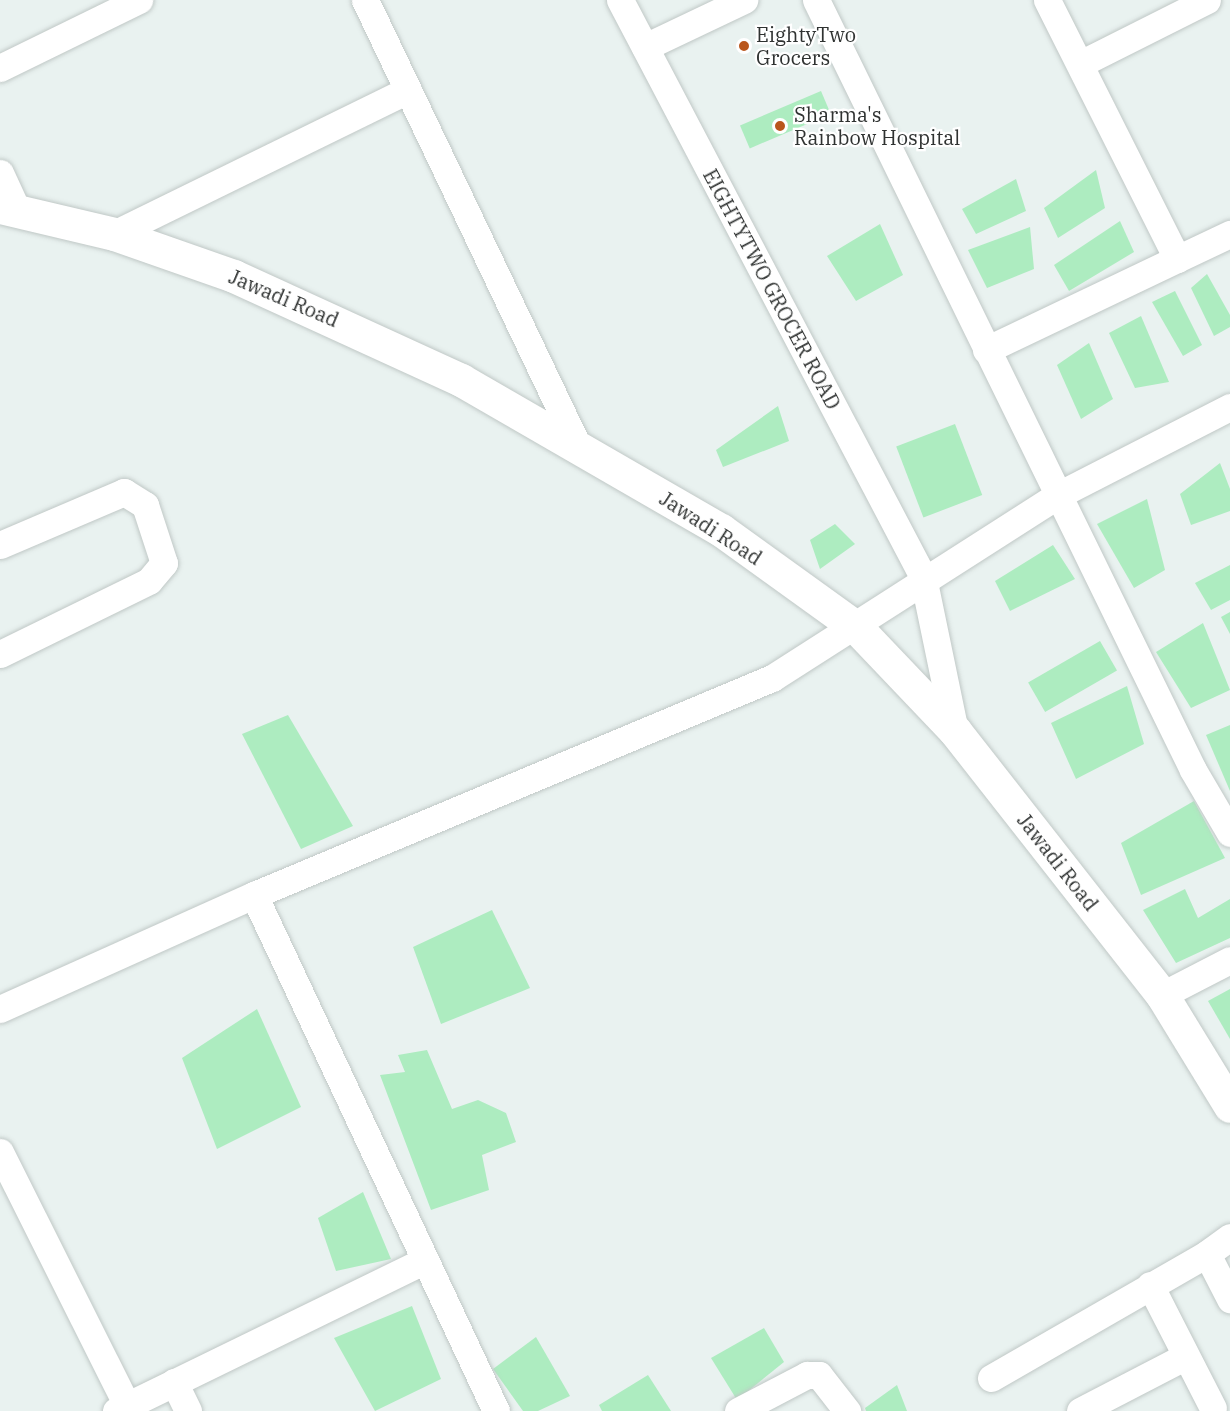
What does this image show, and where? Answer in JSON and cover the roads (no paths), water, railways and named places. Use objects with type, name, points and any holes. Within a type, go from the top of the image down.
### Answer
[{"type":"street","points":[[0,68],[139,0]]},
{"type":"street","points":[[364,0],[579,448]]},
{"type":"street","name":"EIGHTYTWO GROCER ROAD","points":[[620,0],[923,578],[955,730]]},
{"type":"street","points":[[645,47],[744,0]]},
{"type":"street","points":[[816,0],[986,350],[1060,494],[1193,770],[1230,833]]},
{"type":"street","points":[[1047,0],[1177,260]]},
{"type":"street","points":[[1080,63],[1207,0]]},
{"type":"street","points":[[114,234],[408,90]]},
{"type":"street","points":[[0,172],[9,209]]},
{"type":"street","name":"Jawadi Road","points":[[9,209],[114,234],[335,319],[461,380],[721,530],[857,628],[955,730],[1162,995],[1230,1106]]},
{"type":"street","points":[[986,350],[1230,234]]},
{"type":"street","points":[[0,1009],[254,895],[783,672],[857,628],[923,578],[1060,494],[1227,417]]},
{"type":"street","points":[[0,545],[124,492],[145,505],[164,563],[149,581],[2,648]]},
{"type":"street","points":[[254,895],[496,1411]]},
{"type":"street","points":[[1162,995],[1230,960]]},
{"type":"street","points":[[0,1152],[121,1408],[425,1260]]},
{"type":"street","points":[[991,1378],[1207,1254],[1230,1237]]},
{"type":"street","points":[[1207,1254],[1230,1299]]},
{"type":"street","points":[[1150,1285],[1186,1356],[1217,1406]]},
{"type":"street","points":[[1080,1411],[1186,1356]]},
{"type":"street","points":[[738,1411],[807,1375],[819,1375],[847,1411]]},
{"type":"street","points":[[174,1382],[188,1411]]},
{"type":"place","name":"EightyTwo Grocers","points":[[744,46]]},
{"type":"place","name":"Sharma's Rainbow Hospital","points":[[780,126]]}]
